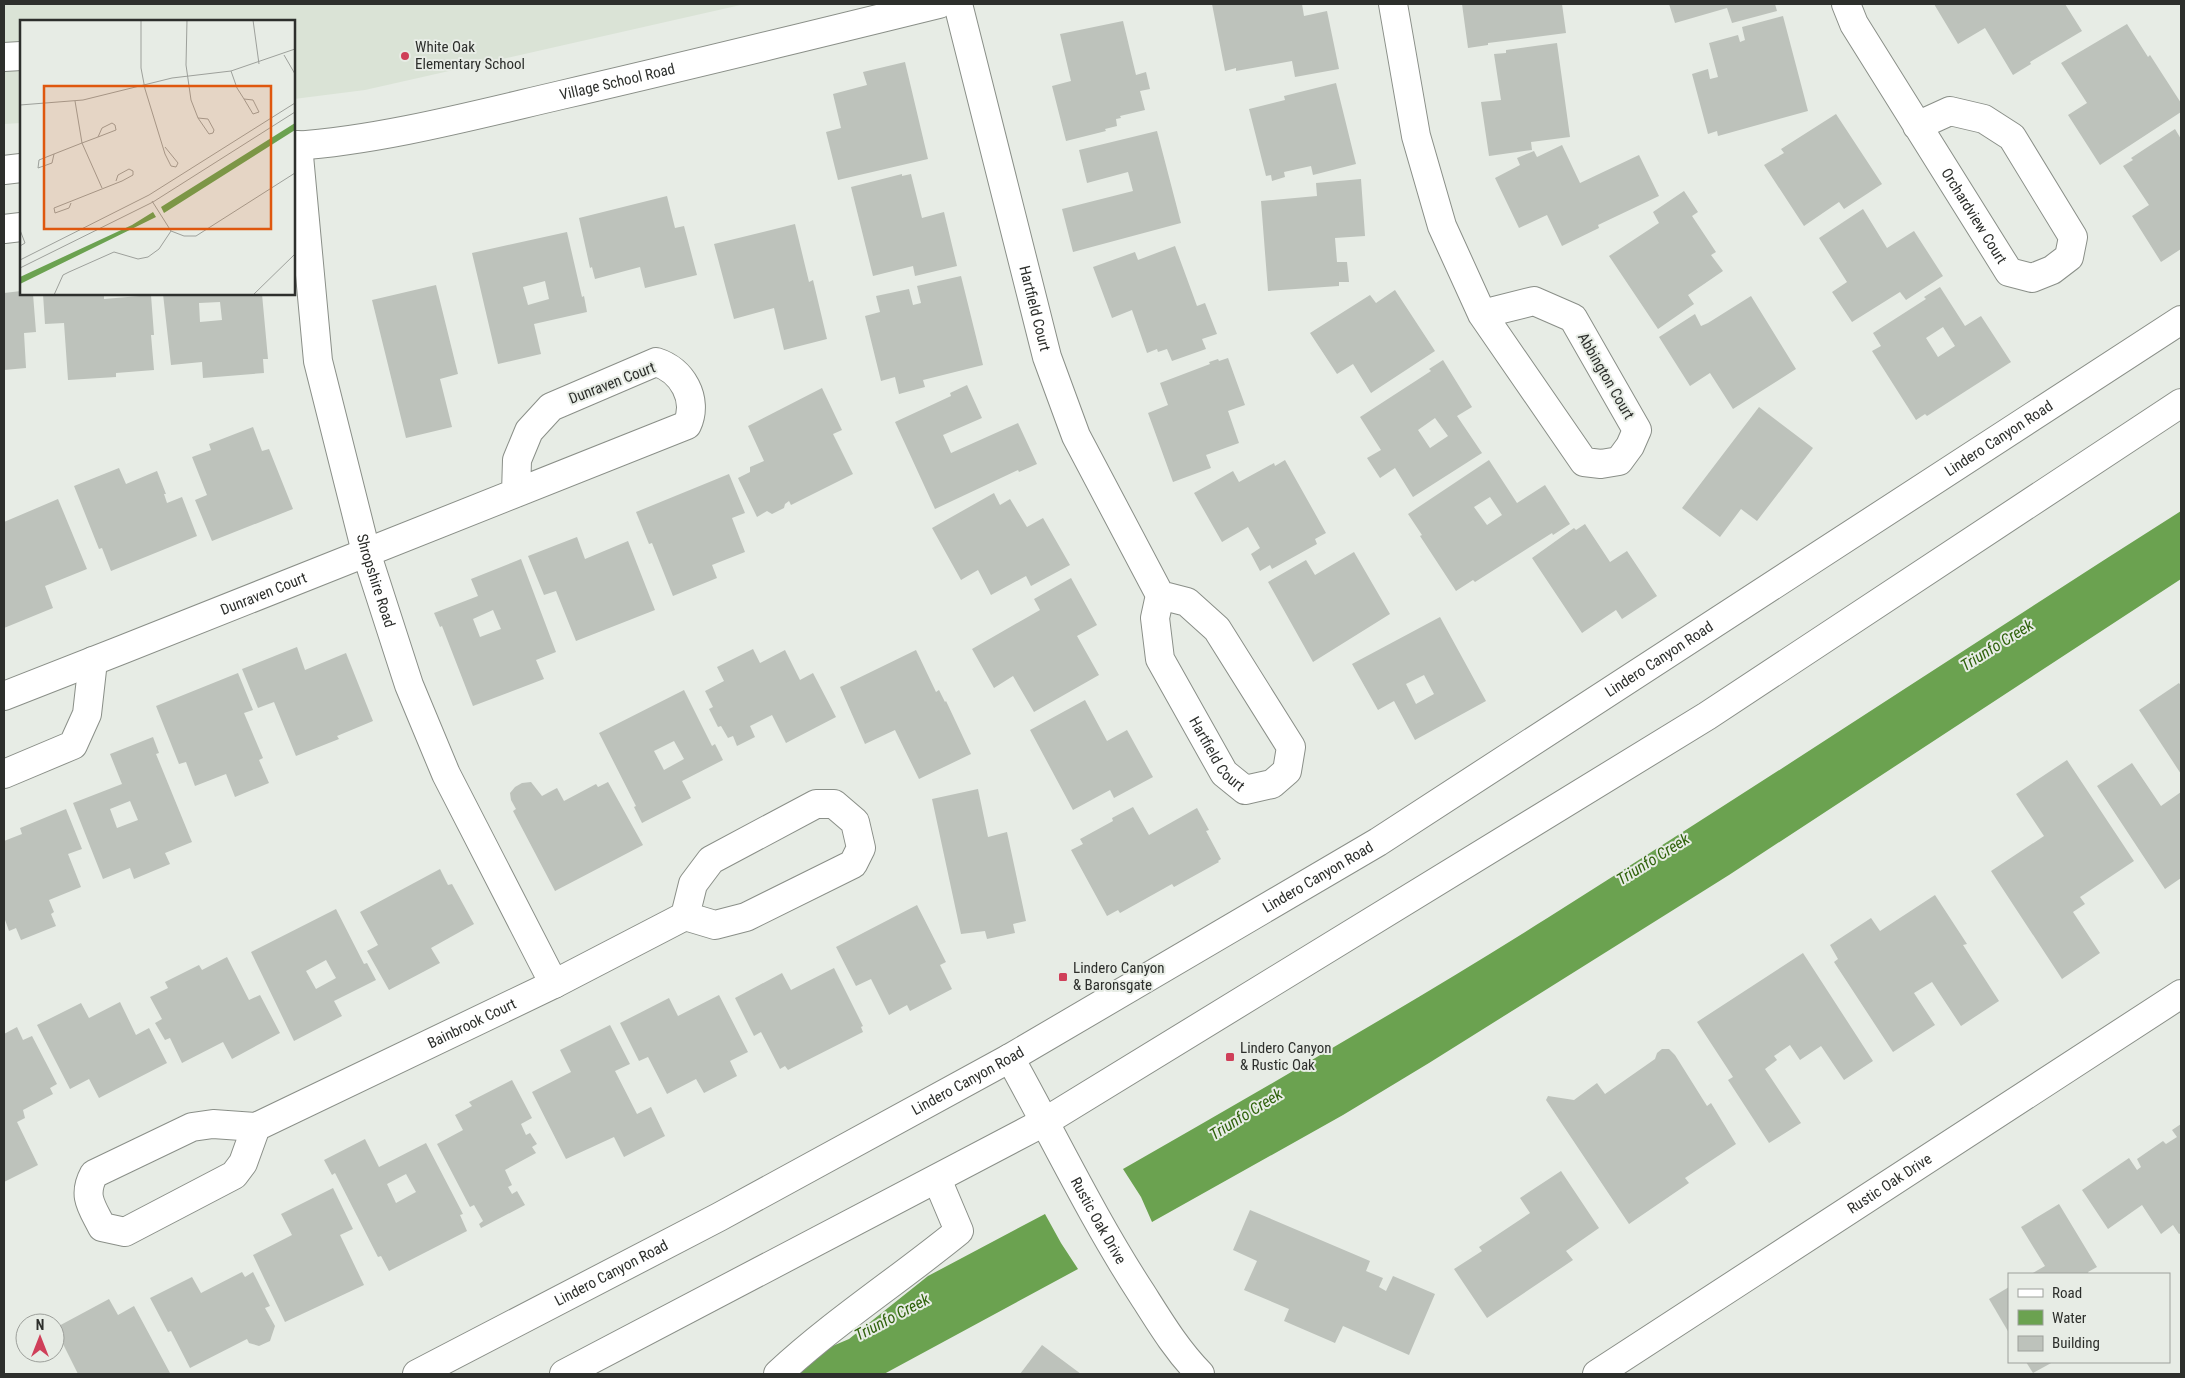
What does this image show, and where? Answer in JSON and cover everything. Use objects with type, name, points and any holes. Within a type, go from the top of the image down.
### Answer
[{"type":"street","name":"Village School Road","points":[[296,146],[368,136],[452,121],[938,4]]},
{"type":"street","name":"Hartfield Court","points":[[958,4],[1047,357],[1076,436],[1160,595],[1154,618],[1160,659],[1224,773],[1245,790],[1272,784],[1287,771],[1291,747],[1217,629],[1187,602],[1160,595]]},
{"type":"street","name":"Abbington Court","points":[[1393,4],[1416,136],[1442,226],[1482,314],[1584,462],[1601,464],[1619,461],[1630,446],[1637,430],[1573,318],[1534,301],[1482,314]]},
{"type":"street","name":"Orchardview Court","points":[[1846,4],[1854,24],[1917,126],[2009,272],[2032,278],[2052,270],[2069,257],[2073,237],[2012,137],[1984,119],[1950,111],[1917,126]]},
{"type":"street","points":[[4,57],[20,56]]},
{"type":"street","name":"Shropshire Road","points":[[296,146],[318,362],[366,552],[409,685],[446,774],[554,984]]},
{"type":"street","points":[[4,170],[20,168]]},
{"type":"street","points":[[4,229],[20,228]]},
{"type":"street","name":"Lindero Canyon Road","points":[[417,1374],[719,1217],[1010,1058],[1378,842],[2181,320]]},
{"type":"street","name":"Dunraven Court","points":[[4,696],[366,552],[516,493],[687,425],[692,414],[685,383],[669,366],[656,362],[551,407],[529,431],[520,452],[517,460],[516,493]]},
{"type":"street","points":[[564,1374],[1046,1122],[1707,716],[2181,403]]},
{"type":"street","points":[[4,774],[73,745],[87,714],[93,661]]},
{"type":"street","points":[[816,804],[834,804],[855,822],[860,848],[853,864],[746,917],[715,925],[685,916],[693,884],[711,860],[816,804]]},
{"type":"street","name":"Bainbrook Court","points":[[256,1127],[243,1163],[234,1175],[125,1232],[112,1231],[102,1227],[87,1196],[88,1184],[94,1174],[192,1127],[212,1124],[256,1127],[554,984],[685,916]]},
{"type":"street","name":"Rustic Oak Drive","points":[[1598,1374],[2181,994]]},
{"type":"street","name":"Rustic Oak Drive","points":[[1010,1058],[1046,1122],[1111,1247],[1178,1352],[1200,1374]]},
{"type":"street","points":[[778,1374],[806,1348],[959,1231],[937,1179]]},
{"type":"shaded area","name":"White Oak Elementary School","points":[[4,4],[745,4],[365,90],[295,99],[295,20],[20,20],[20,123],[4,124]]},
{"type":"water","name":"Triunfo Creek","points":[[2181,511],[2181,579],[1729,875],[1429,1063],[1343,1115],[1152,1222],[1141,1197],[1123,1169],[1390,1014],[1496,950],[1708,816]]},
{"type":"water","name":"Triunfo Creek","points":[[1045,1214],[1078,1269],[884,1374],[767,1374],[849,1339],[928,1276]]},
{"type":"building","points":[[1212,4],[1302,4],[1304,16],[1327,11],[1339,69],[1295,77],[1292,61],[1236,71],[1236,68],[1225,71]]},
{"type":"building","points":[[1462,4],[1562,4],[1566,33],[1488,43],[1488,45],[1468,48]]},
{"type":"building","points":[[1669,4],[1775,4],[1777,11],[1732,23],[1727,8],[1675,23]]},
{"type":"building","points":[[1934,4],[2065,4],[2082,31],[2030,62],[2031,64],[2013,75],[1985,28],[1958,44]]},
{"type":"building","points":[[1783,16],[1808,111],[1718,136],[1717,131],[1708,134],[1692,74],[1708,69],[1710,79],[1718,77],[1709,43],[1738,35],[1740,42],[1745,40],[1742,27]]},
{"type":"building","points":[[1123,21],[1136,75],[1146,72],[1150,89],[1140,91],[1145,110],[1120,116],[1121,118],[1116,119],[1117,126],[1105,129],[1106,131],[1066,141],[1052,86],[1071,81],[1060,34]]},
{"type":"building","points":[[2127,24],[2181,103],[2181,112],[2100,165],[2068,115],[2087,103],[2061,63]]},
{"type":"building","points":[[1557,43],[1570,137],[1531,142],[1532,150],[1489,156],[1481,102],[1501,100],[1494,54],[1506,53],[1506,50]]},
{"type":"building","points":[[905,62],[928,159],[838,180],[826,132],[841,128],[833,94],[867,85],[863,72]]},
{"type":"building","points":[[1336,83],[1356,164],[1313,175],[1311,166],[1284,172],[1285,177],[1272,181],[1271,175],[1266,176],[1249,109],[1285,100],[1284,96]]},
{"type":"building","points":[[1836,114],[1882,184],[1844,209],[1839,202],[1804,226],[1764,165],[1784,153],[1781,149]]},
{"type":"building","points":[[2175,129],[2181,139],[2181,249],[2161,262],[2132,216],[2149,205],[2123,166],[2133,160],[2131,158]]},
{"type":"building","points":[[1157,131],[1181,223],[1073,252],[1062,209],[1133,191],[1128,172],[1087,183],[1079,150]]},
{"type":"building","points":[[1562,145],[1580,183],[1639,155],[1659,196],[1598,225],[1599,228],[1562,246],[1547,215],[1519,228],[1495,178],[1520,165],[1517,158],[1534,151],[1537,157]]},
{"type":"building","points":[[902,174],[902,176],[911,174],[922,218],[944,212],[957,266],[915,276],[913,266],[873,276],[851,187]]},
{"type":"building","points":[[1361,179],[1365,236],[1335,238],[1337,262],[1347,262],[1349,282],[1339,282],[1339,286],[1268,291],[1261,201],[1317,196],[1316,183]]},
{"type":"building","points":[[1684,191],[1698,212],[1692,216],[1716,252],[1711,255],[1723,271],[1688,295],[1694,304],[1658,329],[1609,256],[1659,223],[1653,212]]},
{"type":"building","points":[[667,196],[675,228],[684,226],[697,275],[645,288],[640,267],[595,279],[592,267],[590,268],[579,218]]},
{"type":"building","points":[[1863,209],[1887,248],[1914,231],[1943,276],[1906,300],[1900,292],[1852,322],[1832,292],[1847,282],[1819,238]]},
{"type":"building","points":[[795,224],[809,282],[813,280],[827,339],[784,350],[774,308],[734,319],[714,244]]},
{"type":"building","points":[[567,232],[587,312],[534,324],[541,354],[498,364],[472,253]],"holes":[[[545,281],[549,299],[528,305],[523,287]]]},
{"type":"building","points":[[1175,246],[1197,306],[1205,303],[1217,334],[1202,339],[1206,349],[1172,361],[1167,349],[1158,352],[1157,349],[1147,353],[1132,310],[1112,318],[1093,267],[1135,252],[1138,260]]},
{"type":"building","points":[[961,276],[983,365],[923,380],[925,387],[899,394],[895,377],[881,381],[865,316],[880,312],[876,296],[909,289],[913,305],[921,303],[917,286]]},
{"type":"building","points":[[436,285],[458,374],[440,379],[452,427],[406,438],[372,300]]},
{"type":"building","points":[[1940,287],[1965,326],[1981,316],[2011,362],[1927,416],[1925,414],[1916,420],[1872,351],[1881,346],[1873,333],[1926,299],[1924,297]],"holes":[[[1943,327],[1955,346],[1938,357],[1926,338]]]},
{"type":"building","points":[[1395,290],[1435,351],[1371,393],[1353,364],[1337,374],[1310,333],[1370,295],[1376,303]]},
{"type":"building","points":[[20,291],[20,295],[33,295],[36,332],[24,333],[26,368],[4,370],[4,293]]},
{"type":"building","points":[[43,295],[104,295],[104,299],[151,295],[154,335],[151,335],[154,370],[116,373],[116,377],[68,380],[64,323],[45,324]]},
{"type":"building","points":[[163,295],[262,295],[268,359],[263,359],[264,373],[203,378],[202,362],[171,365]],"holes":[[[220,302],[222,320],[200,322],[199,303]]]},
{"type":"building","points":[[1751,296],[1796,369],[1733,409],[1710,373],[1690,386],[1659,337],[1695,314],[1701,326],[1708,323]]},
{"type":"building","points":[[1228,358],[1245,405],[1228,411],[1239,443],[1206,455],[1211,468],[1173,482],[1148,413],[1168,405],[1160,383],[1210,364],[1209,362]]},
{"type":"building","points":[[1443,360],[1472,407],[1457,416],[1482,453],[1413,497],[1395,468],[1380,478],[1367,458],[1381,450],[1360,417],[1431,371],[1429,369]],"holes":[[[1435,418],[1448,436],[1430,448],[1418,430]]]},
{"type":"building","points":[[967,385],[982,418],[943,435],[951,453],[1018,423],[1037,464],[1019,472],[1018,470],[935,509],[895,422],[951,396],[950,393]]},
{"type":"building","points":[[822,388],[842,430],[833,434],[853,474],[791,505],[789,501],[785,504],[784,508],[772,514],[767,511],[757,517],[738,478],[750,472],[750,467],[764,461],[748,426]]},
{"type":"building","points":[[1759,407],[1813,448],[1757,521],[1741,509],[1720,537],[1682,508]]},
{"type":"building","points":[[253,427],[262,451],[269,449],[293,509],[212,541],[195,500],[207,495],[192,457],[211,450],[209,444]]},
{"type":"building","points":[[1285,460],[1326,533],[1315,539],[1317,544],[1272,569],[1270,565],[1260,571],[1251,554],[1260,548],[1248,527],[1222,542],[1194,493],[1233,471],[1239,482],[1274,463],[1275,466]]},
{"type":"building","points":[[1489,460],[1517,503],[1545,485],[1570,524],[1553,535],[1552,533],[1475,582],[1473,580],[1456,591],[1408,514]],"holes":[[[1490,497],[1502,515],[1487,525],[1474,507]]]},
{"type":"building","points":[[119,468],[126,484],[157,471],[166,494],[164,494],[167,503],[182,497],[197,536],[111,571],[102,548],[99,549],[74,486]]},
{"type":"building","points":[[729,474],[745,513],[732,518],[745,552],[712,565],[717,578],[673,596],[652,543],[649,544],[636,512]]},
{"type":"building","points":[[994,493],[1000,505],[1010,499],[1027,527],[1043,518],[1070,565],[1031,586],[1026,576],[991,595],[978,570],[961,580],[932,528]]},
{"type":"building","points":[[58,499],[87,569],[45,586],[53,608],[4,628],[4,522]]},
{"type":"building","points":[[1585,524],[1610,562],[1627,551],[1657,596],[1622,619],[1616,610],[1582,633],[1532,558],[1574,528],[1576,530]]},
{"type":"building","points":[[577,537],[585,559],[628,541],[655,610],[576,641],[556,591],[544,595],[528,556]]},
{"type":"building","points":[[1354,552],[1390,614],[1313,662],[1268,582],[1306,560],[1315,575]]},
{"type":"building","points":[[521,559],[556,652],[536,660],[544,679],[473,706],[442,626],[440,627],[434,613],[478,596],[471,579]],"holes":[[[493,610],[501,629],[480,637],[473,619]]]},
{"type":"building","points":[[1071,578],[1097,625],[1077,636],[1099,675],[1034,712],[1013,676],[994,688],[972,649],[1040,610],[1034,599]]},
{"type":"building","points":[[1440,617],[1486,701],[1415,740],[1394,701],[1378,710],[1352,664]],"holes":[[[1424,675],[1434,694],[1416,704],[1406,684]]]},
{"type":"building","points":[[297,647],[305,670],[346,653],[373,721],[337,736],[339,739],[296,756],[274,702],[258,708],[242,669]]},
{"type":"building","points":[[753,649],[760,663],[785,650],[800,680],[813,673],[836,717],[786,743],[772,715],[750,726],[755,737],[737,746],[733,736],[728,738],[721,726],[718,727],[709,709],[713,707],[705,691],[724,681],[717,667]]},
{"type":"building","points":[[916,650],[936,692],[939,690],[946,701],[971,754],[919,779],[895,730],[865,744],[840,687]]},
{"type":"building","points":[[238,673],[253,710],[244,713],[263,758],[259,760],[269,783],[235,797],[226,774],[195,786],[186,762],[179,764],[156,706]]},
{"type":"building","points":[[2179,683],[2181,686],[2181,774],[2139,710]]},
{"type":"building","points":[[684,690],[712,746],[715,744],[723,760],[682,781],[691,798],[642,823],[634,807],[636,806],[599,733]],"holes":[[[674,741],[684,759],[664,770],[654,751]]]},
{"type":"building","points":[[1085,700],[1107,741],[1127,730],[1153,777],[1114,798],[1110,790],[1073,810],[1030,730]]},
{"type":"building","points":[[153,737],[159,753],[156,754],[192,842],[165,853],[170,864],[134,879],[130,868],[103,879],[73,803],[122,784],[110,754]],"holes":[[[130,801],[138,820],[117,828],[110,809]]]},
{"type":"building","points":[[2067,760],[2134,861],[2080,897],[2085,904],[2073,912],[2100,953],[2062,979],[1991,871],[2044,836],[2016,794]]},
{"type":"building","points":[[2132,763],[2161,806],[2181,792],[2181,878],[2165,889],[2097,786]]},
{"type":"building","points":[[531,782],[542,796],[557,788],[564,801],[596,784],[598,787],[608,782],[643,845],[555,891],[513,811],[516,809],[511,800],[510,793],[522,783]]},
{"type":"building","points":[[978,789],[988,837],[1007,832],[1026,921],[1013,924],[1015,933],[987,939],[985,931],[961,934],[932,799]]},
{"type":"building","points":[[1133,807],[1149,835],[1197,808],[1209,830],[1206,831],[1221,859],[1219,862],[1174,887],[1172,884],[1120,913],[1118,910],[1107,916],[1071,850],[1083,844],[1080,839],[1113,821],[1112,818]]},
{"type":"building","points":[[66,809],[82,849],[68,854],[81,887],[49,900],[54,912],[51,914],[56,926],[21,940],[16,928],[9,931],[4,917],[4,841],[22,834],[20,828]]},
{"type":"building","points":[[440,869],[448,885],[452,884],[474,924],[431,948],[440,963],[389,990],[367,951],[378,945],[360,912]]},
{"type":"building","points":[[1935,895],[1967,944],[1963,945],[1999,1001],[1961,1026],[1932,982],[1914,993],[1935,1025],[1893,1052],[1834,962],[1838,959],[1830,945],[1871,918],[1880,931]]},
{"type":"building","points":[[917,905],[946,962],[940,965],[952,989],[910,1011],[907,1005],[889,1015],[871,979],[856,986],[836,947]]},
{"type":"building","points":[[336,909],[364,964],[367,963],[376,980],[334,1001],[342,1016],[294,1041],[251,952]],"holes":[[[326,960],[336,978],[316,989],[306,971]]]},
{"type":"building","points":[[1803,953],[1873,1061],[1844,1080],[1821,1046],[1800,1060],[1790,1045],[1774,1056],[1777,1060],[1765,1069],[1801,1123],[1769,1143],[1728,1080],[1733,1077],[1697,1022]]},
{"type":"building","points":[[227,957],[249,1000],[260,995],[280,1033],[232,1059],[223,1042],[182,1063],[170,1038],[165,1040],[155,1023],[162,1019],[150,997],[168,988],[165,982],[199,965],[202,970]]},
{"type":"building","points":[[834,968],[863,1026],[861,1027],[863,1032],[788,1070],[785,1066],[780,1069],[761,1032],[754,1036],[735,998],[782,973],[791,990]]},
{"type":"building","points":[[719,995],[748,1052],[730,1061],[737,1076],[704,1093],[696,1079],[667,1094],[648,1057],[639,1061],[620,1023],[669,998],[678,1016]]},
{"type":"building","points":[[120,1002],[136,1035],[149,1028],[167,1063],[99,1098],[89,1079],[70,1089],[37,1025],[81,1003],[89,1018]]},
{"type":"building","points":[[610,1025],[630,1064],[615,1071],[637,1114],[651,1107],[665,1136],[624,1157],[614,1137],[566,1159],[532,1092],[571,1072],[560,1050]]},
{"type":"building","points":[[17,1027],[23,1040],[32,1036],[57,1084],[50,1088],[53,1094],[23,1110],[25,1118],[17,1122],[38,1165],[4,1182],[4,1034]]},
{"type":"building","points":[[1662,1049],[1669,1049],[1675,1055],[1707,1106],[1711,1103],[1736,1144],[1685,1178],[1689,1183],[1629,1224],[1546,1100],[1548,1096],[1574,1100],[1597,1083],[1605,1094],[1655,1059],[1657,1053]]},
{"type":"building","points":[[512,1080],[532,1118],[521,1124],[526,1135],[530,1133],[537,1144],[532,1147],[536,1153],[505,1170],[512,1185],[508,1187],[512,1194],[517,1191],[525,1205],[481,1228],[479,1224],[483,1221],[474,1205],[470,1207],[437,1144],[463,1130],[455,1115],[472,1106],[469,1102]]},
{"type":"building","points":[[2181,1124],[2181,1233],[2179,1234],[2173,1225],[2161,1234],[2142,1205],[2108,1229],[2082,1190],[2129,1158],[2137,1170],[2141,1167],[2137,1159],[2163,1141],[2166,1144],[2177,1137],[2172,1130]]},
{"type":"building","points":[[365,1139],[379,1167],[426,1143],[463,1214],[460,1215],[467,1231],[389,1271],[381,1256],[378,1257],[335,1173],[332,1175],[324,1160]],"holes":[[[406,1174],[416,1192],[396,1203],[387,1184]]]},
{"type":"building","points":[[1561,1171],[1599,1228],[1566,1251],[1573,1260],[1487,1318],[1454,1269],[1482,1251],[1479,1247],[1530,1213],[1520,1198]]},
{"type":"building","points":[[333,1188],[353,1229],[340,1235],[364,1285],[285,1322],[253,1255],[292,1235],[281,1214]]},
{"type":"building","points":[[2059,1204],[2097,1267],[2088,1273],[2033,1273],[2045,1266],[2021,1227]]},
{"type":"building","points":[[1250,1210],[1370,1261],[1366,1271],[1383,1278],[1379,1287],[1386,1291],[1393,1276],[1435,1294],[1409,1355],[1343,1326],[1335,1343],[1284,1321],[1289,1309],[1244,1290],[1257,1261],[1233,1250]]},
{"type":"building","points":[[242,1272],[245,1277],[253,1272],[270,1306],[265,1308],[275,1326],[270,1341],[259,1346],[249,1343],[247,1339],[190,1368],[171,1331],[168,1332],[150,1298],[192,1277],[201,1293]]},
{"type":"building","points":[[2008,1288],[2008,1331],[1989,1299]]},
{"type":"building","points":[[109,1299],[118,1315],[134,1306],[170,1373],[78,1374],[65,1348],[65,1323]]},
{"type":"building","points":[[1042,1345],[1081,1374],[1020,1374]]},
{"type":"building","points":[[2027,1363],[2051,1363],[2033,1373]]},
{"type":"place","name":"White Oak Elementary School","points":[[405,56]]},
{"type":"place","name":"Lindero Canyon & Baronsgate","points":[[1063,977]]},
{"type":"place","name":"Lindero Canyon & Rustic Oak","points":[[1230,1057]]}]
